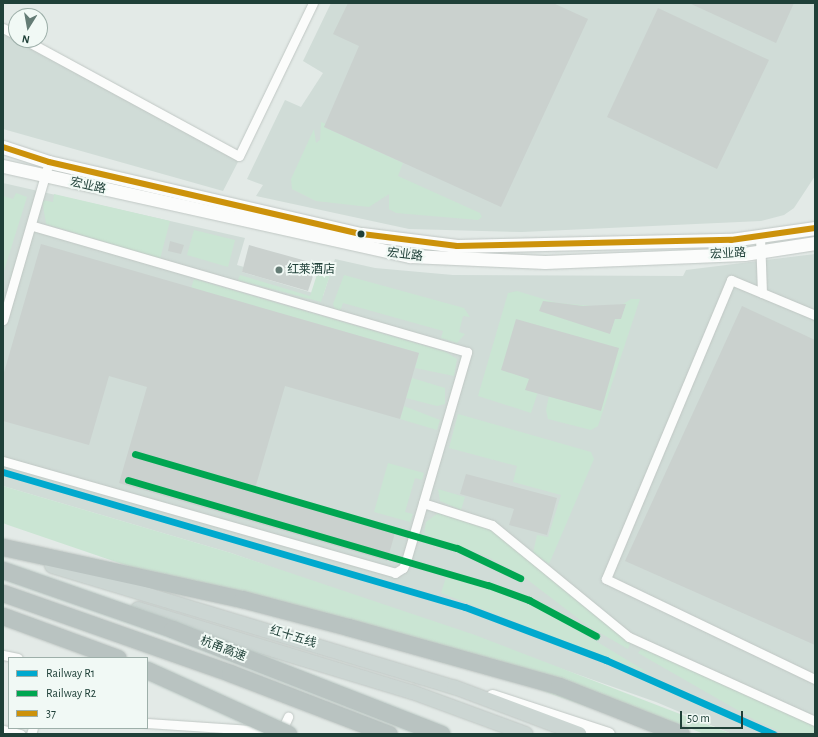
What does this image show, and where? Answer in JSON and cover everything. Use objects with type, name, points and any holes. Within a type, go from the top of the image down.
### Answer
[{"type":"highway","points":[[3,547],[211,592],[340,625],[559,686],[682,734]]},
{"type":"highway","name":"杭甬高速","points":[[3,570],[172,629],[441,734]]},
{"type":"highway","name":"杭甬高速","points":[[3,593],[230,672],[388,734]]},
{"type":"highway","points":[[3,616],[115,657]]},
{"type":"highway","points":[[148,670],[283,733]]},
{"type":"main road","name":"红十五线","points":[[3,554],[79,572],[457,688],[579,734]]},
{"type":"main road","name":"红十五线","points":[[3,580],[76,592],[182,622],[487,719],[526,734]]},
{"type":"street","points":[[40,48],[239,156],[313,3]]},
{"type":"street","name":"宏业路","points":[[3,147],[49,162],[362,234],[458,246],[760,236],[815,228]]},
{"type":"street","points":[[3,320],[49,162]]},
{"type":"street","name":"宏业路","points":[[3,166],[410,256],[545,262],[760,252],[815,244]]},
{"type":"street","points":[[3,461],[395,573],[403,568],[424,503],[467,352],[31,225]]},
{"type":"street","points":[[760,236],[762,293]]},
{"type":"street","points":[[815,315],[731,280],[606,579],[815,679]]},
{"type":"street","points":[[424,503],[492,525],[629,637],[815,721]]},
{"type":"street","points":[[3,655],[13,657]]},
{"type":"street","points":[[457,688],[526,704],[608,734]]},
{"type":"street","points":[[148,724],[283,733],[288,717]]},
{"type":"street","points":[[487,719],[519,734]]},
{"type":"street","points":[[3,730],[21,734]]},
{"type":"shaded area","points":[[331,3],[815,3],[815,176],[794,208],[784,215],[761,221],[522,232],[409,229],[256,196],[263,185],[247,179],[285,100],[301,107],[323,73],[303,61]]},
{"type":"shaded area","points":[[3,28],[8,31],[8,48],[38,48],[239,160],[223,191],[3,129]]},
{"type":"shaded area","points":[[3,183],[245,238],[237,265],[244,267],[242,272],[323,296],[335,259],[375,268],[453,275],[683,276],[686,270],[815,254],[815,734],[732,734],[656,702],[231,553],[3,486]]},
{"type":"green space","points":[[321,122],[326,124],[324,127],[403,163],[398,176],[480,213],[482,217],[478,220],[396,213],[389,209],[389,194],[369,207],[316,201],[292,189],[291,179],[314,129],[316,143],[320,140]]},
{"type":"green space","points":[[16,193],[27,197],[3,274],[3,196],[13,199]]},
{"type":"green space","points":[[54,194],[170,221],[160,259],[46,224],[42,200],[53,202]]},
{"type":"green space","points":[[194,230],[235,240],[228,267],[187,255]]},
{"type":"green space","points":[[320,265],[332,269],[321,302],[238,280],[240,275],[310,296]]},
{"type":"green space","points":[[344,275],[464,308],[470,317],[463,316],[459,332],[465,334],[457,343],[441,338],[443,331],[343,303],[340,311],[335,309],[333,304]]},
{"type":"green space","points":[[194,279],[446,352],[457,359],[454,376],[415,368],[419,353],[191,288]]},
{"type":"green space","points":[[517,291],[557,303],[617,308],[631,299],[640,299],[598,426],[591,430],[548,419],[546,410],[550,391],[539,389],[531,413],[478,396],[508,293]]},
{"type":"green space","points":[[412,378],[445,388],[445,404],[437,406],[406,398]]},
{"type":"green space","points":[[404,406],[440,420],[437,430],[400,419]]},
{"type":"green space","points":[[458,414],[591,452],[594,459],[549,564],[533,553],[537,535],[548,537],[561,495],[513,482],[517,466],[449,448]]},
{"type":"green space","points":[[388,463],[424,473],[422,480],[415,478],[405,512],[413,514],[410,522],[374,512]]},
{"type":"green space","points":[[3,486],[231,553],[475,635],[732,734],[704,734],[679,724],[663,734],[490,672],[166,579],[3,523]]},
{"type":"green space","points":[[438,489],[465,497],[461,510],[440,501]]},
{"type":"green space","points":[[438,513],[491,530],[631,642],[628,649],[588,626],[520,574],[488,557],[424,534],[426,522]]},
{"type":"green space","points":[[446,577],[494,591],[549,613],[652,675],[441,593]]},
{"type":"green space","points":[[642,648],[815,725],[815,734],[785,734],[753,719],[638,653]]},
{"type":"building","points":[[348,3],[553,3],[588,19],[501,207],[324,127],[359,46],[333,34]]},
{"type":"building","points":[[689,3],[794,3],[776,43]]},
{"type":"building","points":[[658,8],[769,60],[717,169],[607,117]]},
{"type":"building","points":[[170,241],[184,245],[181,254],[168,251]]},
{"type":"building","points":[[41,244],[419,353],[400,419],[285,386],[254,492],[395,533],[387,561],[119,483],[147,387],[109,376],[89,445],[3,421],[3,376]]},
{"type":"building","name":"红莱酒店","points":[[249,245],[317,264],[308,291],[242,272]]},
{"type":"building","points":[[543,301],[583,306],[626,304],[621,319],[615,319],[610,334],[539,311]]},
{"type":"building","points":[[742,306],[815,340],[815,645],[625,561]]},
{"type":"building","points":[[516,319],[619,348],[601,411],[525,390],[529,379],[501,370]]},
{"type":"building","points":[[466,474],[557,498],[547,535],[509,525],[514,509],[460,494]]},
{"type":"rail line","name":"R2","points":[[135,454],[457,548],[520,578]]},
{"type":"rail line","name":"R1","points":[[3,472],[465,607],[606,660],[773,734]]},
{"type":"rail line","name":"R2","points":[[128,480],[488,585],[529,600],[596,636]]},
{"type":"transit line","name":"37","points":[[3,147],[49,162],[362,234],[457,246],[731,240],[815,228]]},
{"type":"place","name":"红莱酒店","points":[[279,270]]}]
